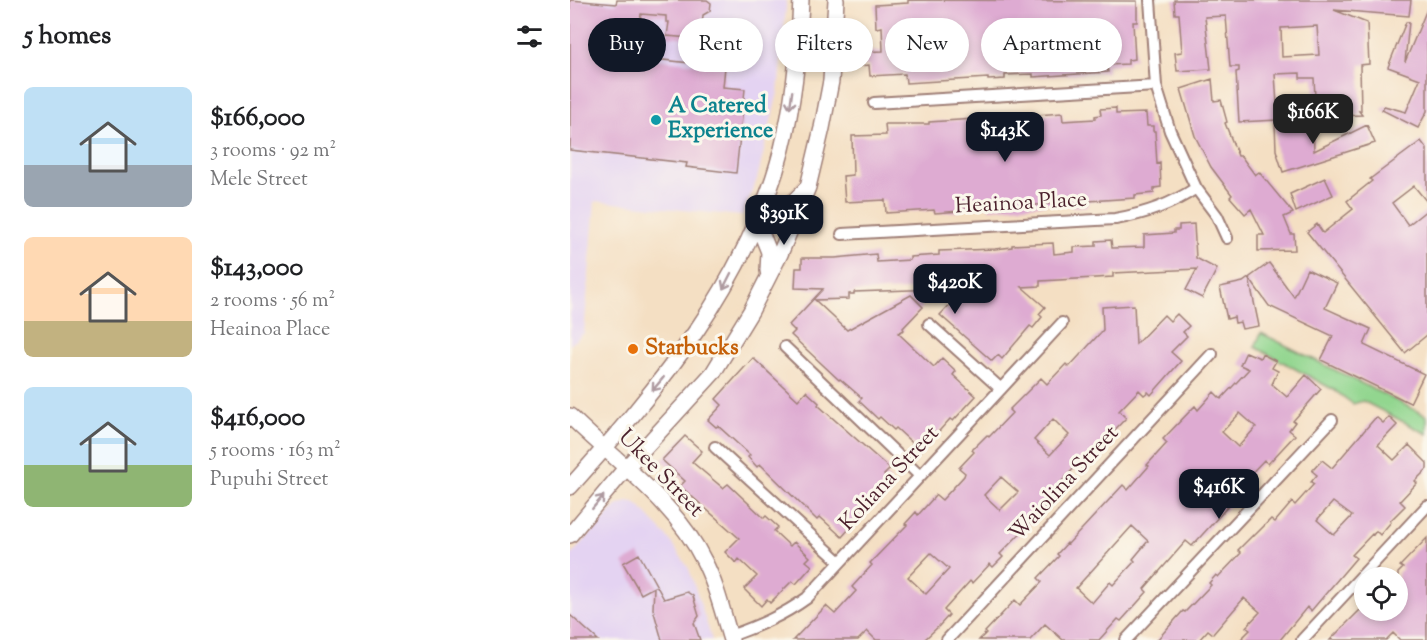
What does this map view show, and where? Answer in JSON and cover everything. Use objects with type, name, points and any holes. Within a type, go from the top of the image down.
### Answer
[{"type":"main road","points":[[570,487],[672,367],[716,302],[757,222],[781,151],[790,113],[801,0]]},
{"type":"main road","points":[[570,535],[626,468],[713,372],[751,311],[768,278],[800,211],[808,187],[830,89],[836,0]]},
{"type":"main road","points":[[757,222],[794,201],[808,187]]},
{"type":"main road","points":[[757,222],[769,252],[768,278]]},
{"type":"main road","name":"Ukee Street","points":[[570,416],[671,512],[697,547],[713,583],[730,638]]},
{"type":"street","points":[[1150,0],[1156,86],[1170,131],[1196,188],[1217,216],[1227,238]]},
{"type":"street","points":[[874,103],[1156,86]]},
{"type":"street","name":"Heainoa Place","points":[[842,234],[1115,219],[1154,210],[1196,188]]},
{"type":"street","name":"Koliana Street","points":[[730,638],[787,613],[807,598],[1062,323]]},
{"type":"street","points":[[929,324],[1001,389]]},
{"type":"street","points":[[785,347],[920,476]]},
{"type":"street","name":"Waiolina Street","points":[[947,640],[1212,354]]},
{"type":"street","points":[[1126,640],[1332,420]]},
{"type":"street","points":[[714,447],[840,562]]},
{"type":"street","points":[[1302,640],[1427,506]]},
{"type":"shaded area","points":[[570,0],[786,0],[785,18],[775,18],[775,72],[780,72],[778,92],[757,179],[742,216],[595,201],[584,333],[570,345]]},
{"type":"shaded area","points":[[627,502],[640,507],[669,539],[689,569],[712,640],[570,640],[570,556],[617,506]]},
{"type":"green space","points":[[1261,333],[1427,416],[1427,434],[1363,401],[1353,404],[1334,390],[1255,347]]},
{"type":"building","name":"A Catered Experience","points":[[570,0],[616,4],[617,0],[707,0],[711,3],[710,11],[703,15],[703,18],[678,18],[678,37],[667,36],[669,22],[666,22],[666,16],[641,14],[641,18],[588,18],[588,72],[666,72],[666,60],[678,62],[678,72],[724,72],[723,87],[745,89],[736,173],[686,167],[687,163],[570,150]]},
{"type":"building","points":[[908,0],[1137,1],[1137,22],[1133,22],[1135,59],[1128,60],[1128,64],[1122,64],[1122,18],[981,18],[981,72],[1108,72],[1033,77],[1033,74],[1005,75],[1005,79],[906,83],[905,74],[870,76],[870,72],[873,72],[873,51],[883,51],[882,27],[876,28],[875,5],[908,3]]},
{"type":"building","points":[[1174,0],[1411,0],[1409,16],[1334,10],[1367,23],[1369,64],[1360,65],[1361,111],[1359,111],[1362,115],[1316,117],[1314,78],[1300,78],[1300,73],[1275,74],[1278,120],[1239,122],[1236,72],[1239,71],[1239,67],[1230,67],[1226,16],[1205,17],[1211,69],[1177,71],[1175,53],[1182,52],[1179,14],[1175,14]],"holes":[[[1317,26],[1319,55],[1282,57],[1281,28]]]},
{"type":"building","points":[[1427,9],[1427,111],[1418,128],[1382,110],[1384,106],[1406,112],[1420,79],[1388,67],[1406,22],[1409,22],[1405,62]]},
{"type":"building","points":[[1212,79],[1214,101],[1221,100],[1227,122],[1225,123],[1238,156],[1241,156],[1255,175],[1259,172],[1293,213],[1284,217],[1291,234],[1294,234],[1295,250],[1258,251],[1258,235],[1264,235],[1251,209],[1245,214],[1230,197],[1232,195],[1211,167],[1195,136],[1181,89]]},
{"type":"building","points":[[1116,108],[1116,114],[1146,113],[1147,126],[1153,126],[1157,164],[1160,163],[1161,187],[1154,188],[1154,193],[1135,195],[1135,198],[1088,201],[1088,206],[1071,207],[1071,202],[989,209],[989,206],[960,207],[960,211],[935,213],[934,210],[886,213],[885,200],[845,202],[843,176],[853,175],[852,136],[886,135],[885,124],[929,124],[929,122],[1005,117],[1005,125],[1038,124],[1037,115],[1062,113],[1063,121],[1095,119],[1095,116],[1101,115],[1100,109]]},
{"type":"building","points":[[1285,122],[1285,125],[1313,124],[1314,151],[1367,125],[1375,143],[1283,172],[1276,150],[1275,123]]},
{"type":"building","points":[[1421,141],[1427,149],[1427,202],[1414,186],[1392,203],[1408,225],[1427,210],[1427,335],[1405,353],[1307,232],[1317,224],[1323,233],[1353,209],[1347,201],[1372,181],[1370,179]]},
{"type":"building","points":[[1325,178],[1333,195],[1296,212],[1290,194]]},
{"type":"building","points":[[1194,224],[1196,258],[1217,269],[1202,298],[1186,290],[1197,269],[1113,273],[1113,277],[1040,281],[1040,286],[1022,287],[1045,307],[1039,314],[1042,317],[1033,328],[1030,326],[1002,359],[998,355],[992,361],[940,315],[966,288],[854,292],[854,294],[849,294],[849,299],[815,300],[847,330],[911,295],[923,307],[903,328],[904,330],[898,333],[934,367],[942,358],[956,371],[953,375],[976,396],[953,421],[950,419],[921,451],[896,428],[894,430],[880,417],[878,419],[859,401],[862,398],[839,380],[791,335],[795,331],[789,325],[823,289],[795,288],[796,268],[802,268],[802,258],[876,254],[877,262],[939,255],[939,251],[995,249],[1012,247],[1012,245],[1053,243],[1054,254],[1074,252],[1074,247],[1096,246],[1096,241],[1111,240],[1112,248],[1144,247],[1144,235],[1174,233],[1174,230],[1179,230],[1179,225]]},
{"type":"building","points":[[1269,263],[1294,297],[1307,269],[1337,283],[1325,308],[1371,329],[1364,345],[1424,374],[1410,403],[1321,360],[1333,336],[1269,306],[1249,278],[1259,326],[1242,329],[1240,322],[1235,323],[1234,317],[1227,319],[1220,287],[1243,282]]},
{"type":"building","points":[[1134,305],[1136,344],[1164,315],[1170,321],[1177,314],[1189,326],[1183,332],[1187,336],[1171,352],[1181,361],[1151,395],[1148,392],[1144,395],[1139,390],[1119,411],[1126,418],[1106,439],[1109,442],[1081,470],[1076,466],[1050,494],[1055,498],[1000,554],[1003,557],[993,567],[990,564],[972,583],[970,581],[944,610],[949,615],[939,626],[924,640],[876,640],[867,631],[858,640],[793,640],[826,606],[835,614],[856,591],[852,587],[872,565],[870,563],[907,525],[905,524],[916,512],[918,515],[936,495],[942,500],[964,476],[965,473],[959,468],[974,452],[972,450],[987,435],[989,437],[1012,413],[1009,410],[1041,378],[1047,384],[1066,364],[1069,367],[1103,330],[1102,307]],"holes":[[[1053,419],[1069,435],[1050,455],[1034,440]],[[1001,477],[1018,492],[1000,510],[984,495]],[[931,553],[949,569],[926,594],[908,577]]]},
{"type":"building","points":[[1246,352],[1260,358],[1262,354],[1276,361],[1272,368],[1278,371],[1272,384],[1287,397],[1306,375],[1321,389],[1293,421],[1295,422],[1289,430],[1295,435],[1268,464],[1264,460],[1239,486],[1244,491],[1233,503],[1192,546],[1186,541],[1144,589],[1147,592],[1121,621],[1118,619],[1099,640],[1063,640],[1045,624],[1030,640],[979,640],[1015,600],[1020,605],[1042,582],[1038,578],[1059,556],[1057,554],[1123,485],[1128,490],[1167,443],[1163,439],[1195,406],[1198,410],[1214,392],[1221,399],[1249,369],[1240,365]],"holes":[[[1240,413],[1256,427],[1238,447],[1222,432]],[[1132,526],[1148,541],[1133,559],[1135,561],[1113,585],[1110,582],[1092,603],[1076,588]]]},
{"type":"building","points":[[753,358],[798,400],[806,391],[819,403],[818,405],[890,469],[884,475],[891,481],[842,537],[820,517],[817,520],[760,464],[757,467],[748,457],[750,455],[708,420],[722,405],[716,399]]},
{"type":"building","points":[[1376,417],[1383,423],[1389,417],[1397,425],[1378,445],[1394,460],[1409,445],[1427,463],[1427,469],[1400,501],[1405,506],[1380,535],[1376,531],[1352,555],[1356,558],[1311,611],[1307,607],[1280,640],[1240,640],[1250,630],[1246,627],[1260,612],[1244,598],[1213,634],[1208,630],[1199,640],[1157,640],[1211,585],[1209,583],[1216,575],[1218,577],[1241,553],[1238,550],[1253,535],[1271,519],[1275,522],[1292,502],[1295,505],[1314,484],[1311,482],[1317,475],[1312,471],[1322,460],[1332,468]],"holes":[[[1333,502],[1352,516],[1334,535],[1317,520]]]},
{"type":"building","points":[[685,436],[702,451],[692,462],[723,488],[728,484],[764,518],[766,516],[778,527],[774,531],[790,546],[794,542],[810,557],[806,561],[812,566],[796,584],[792,581],[770,603],[767,599],[761,606],[744,589],[757,576],[739,559],[736,563],[725,552],[739,538],[680,486],[685,481],[662,460]]},
{"type":"building","points":[[1427,538],[1427,640],[1400,640],[1393,633],[1386,640],[1330,640],[1354,616],[1354,621],[1408,621],[1408,567],[1400,566]]},
{"type":"building","points":[[639,554],[664,599],[687,592],[693,596],[699,616],[694,623],[700,640],[662,640],[653,609],[654,587],[641,594],[623,563]]},
{"type":"building","points":[[570,615],[598,640],[570,640]]},
{"type":"place","name":"A Catered Experience","points":[[656,120]]},
{"type":"place","name":"Starbucks","points":[[633,349]]}]
